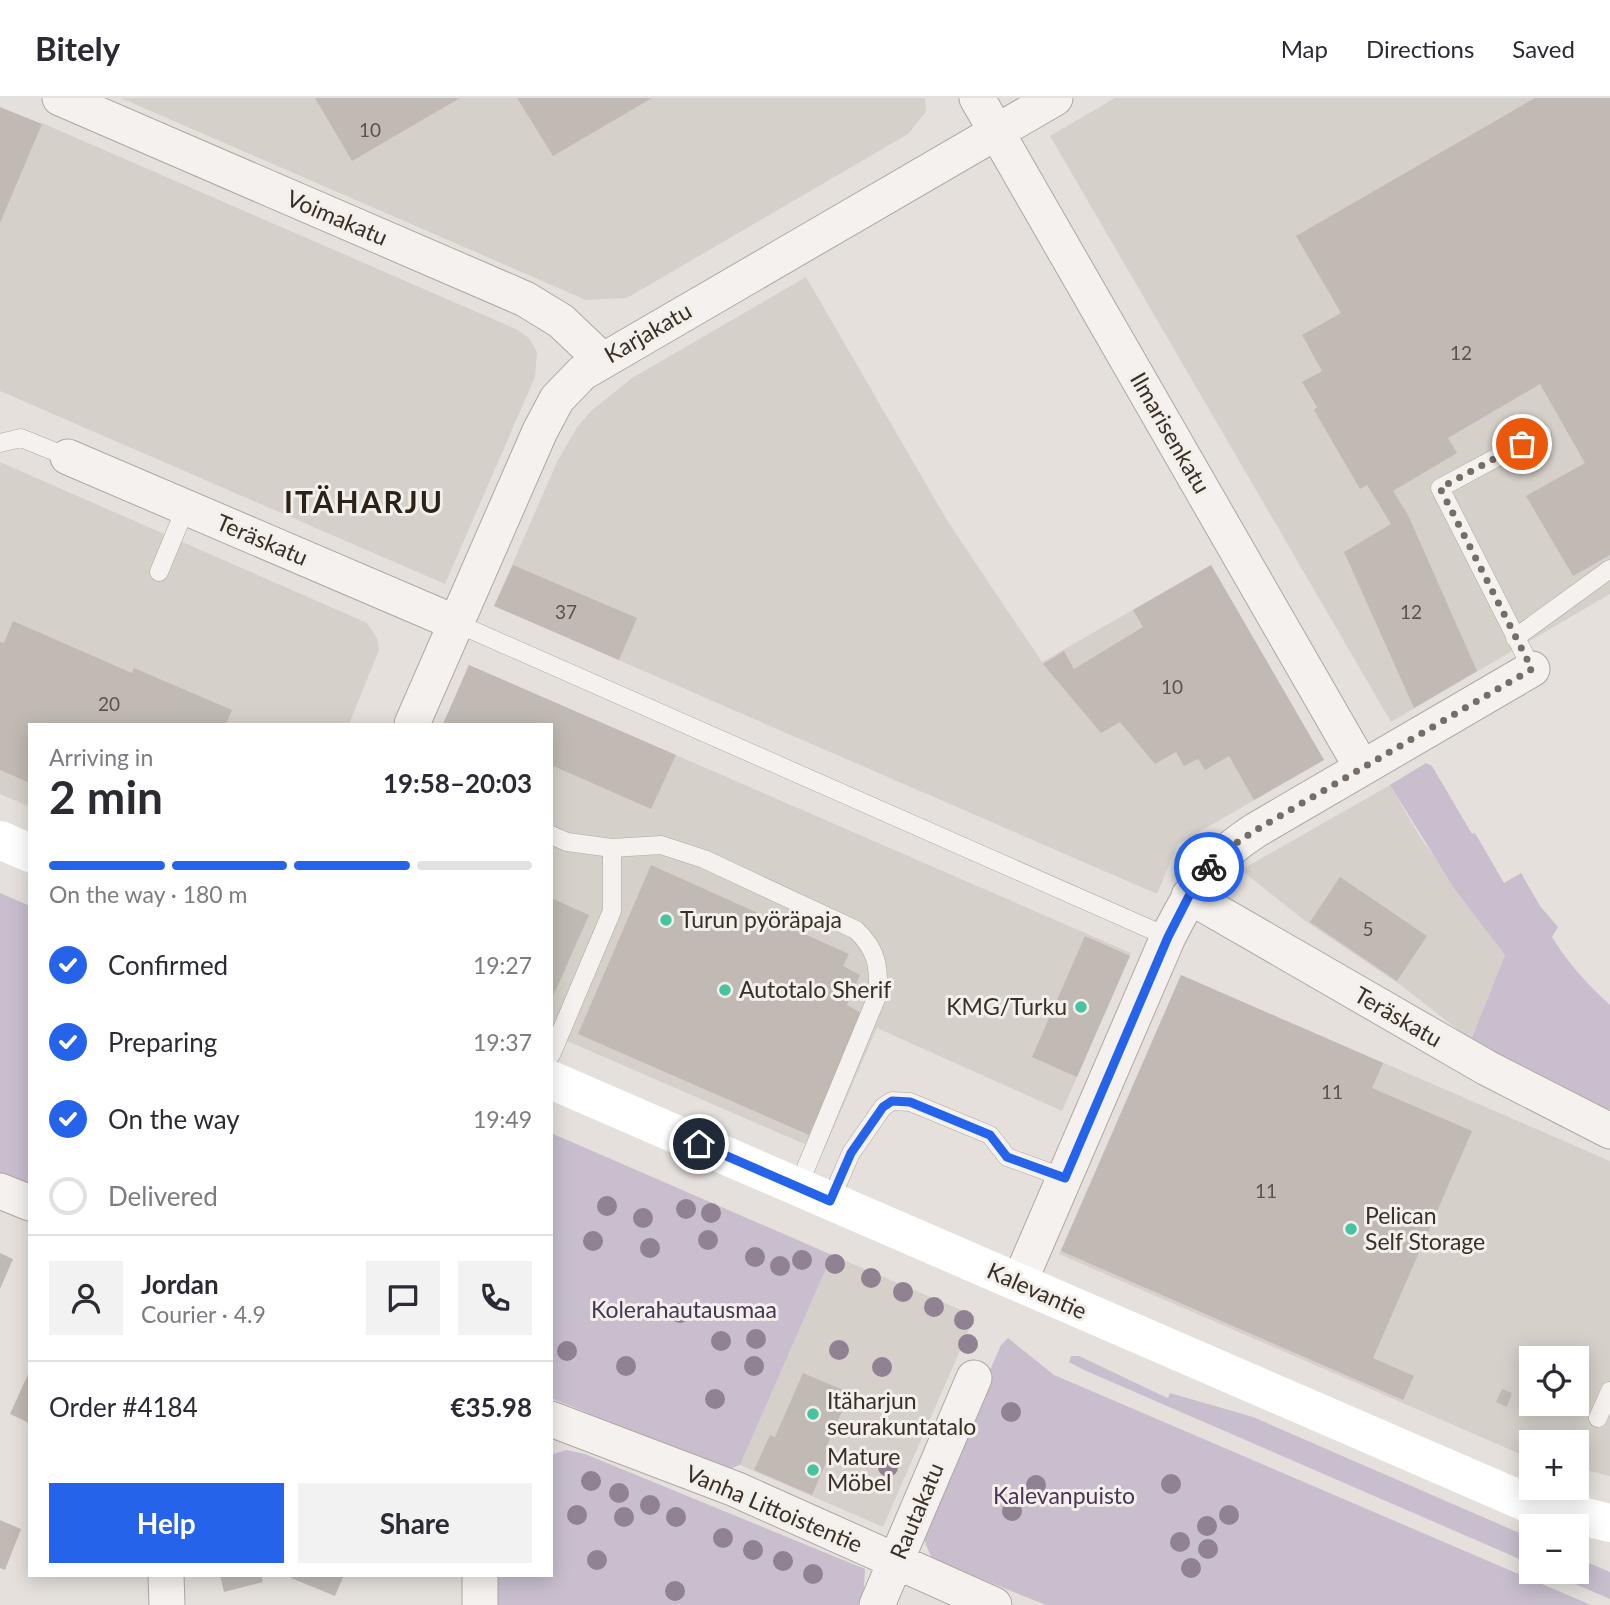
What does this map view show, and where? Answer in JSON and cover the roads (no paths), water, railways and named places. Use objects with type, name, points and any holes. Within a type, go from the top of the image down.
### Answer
[{"type":"main road","points":[[0,841],[28,852]]},
{"type":"main road","name":"Kalevantie","points":[[553,1081],[1548,1514]]},
{"type":"main road","name":"Kalevantie","points":[[1523,1501],[1610,1523]]},
{"type":"main road","points":[[1589,1534],[1610,1545]]},
{"type":"street","name":"Voimakatu","points":[[60,98],[525,299],[569,327],[602,360]]},
{"type":"street","name":"Ilmarisenkatu","points":[[978,98],[1362,768]]},
{"type":"street","name":"Karjakatu","points":[[412,723],[557,399],[582,373],[1055,98]]},
{"type":"street","name":"Teräskatu","points":[[68,457],[456,623]]},
{"type":"street","points":[[1020,1283],[1168,937],[1189,896],[1213,861],[1233,845],[1532,669]]},
{"type":"street","name":"Teräskatu","points":[[1189,896],[1486,1068],[1610,1131]]},
{"type":"street","points":[[0,1191],[28,1202]]},
{"type":"street","name":"Rautakatu","points":[[877,1605],[974,1378]]},
{"type":"street","name":"Vanha Littoistentie","points":[[553,1420],[735,1489],[895,1563],[994,1605]]},
{"type":"street","points":[[166,1577],[167,1605]]},
{"type":"street","points":[[480,1577],[480,1605]]},
{"type":"lane","points":[[1532,669],[1440,488],[1542,433]]},
{"type":"lane","points":[[0,443],[21,438],[68,457]]},
{"type":"lane","points":[[159,572],[186,507]]},
{"type":"lane","points":[[1515,638],[1610,569]]},
{"type":"lane","points":[[456,623],[1168,937]]},
{"type":"lane","points":[[553,836],[567,842],[612,848],[661,845],[704,859],[856,930],[871,945],[879,965],[878,994],[814,1194]]},
{"type":"lane","points":[[553,1050],[612,911],[612,848]]},
{"type":"lane","points":[[814,1194],[851,1153],[883,1107],[892,1101],[910,1102],[990,1135],[1007,1157],[1065,1178]]},
{"type":"lane","points":[[1598,1418],[1610,1391]]},
{"type":"place","name":"Turun pyöräpaja","points":[[666,920]]},
{"type":"place","name":"Autotalo Sherif","points":[[725,990]]},
{"type":"place","name":"KMG/Turku","points":[[1081,1007]]},
{"type":"place","name":"Pelican Self Storage","points":[[1351,1229]]},
{"type":"place","name":"Itäharjun seurakuntatalo","points":[[813,1414]]},
{"type":"place","name":"Mature Möbel","points":[[813,1470]]},
{"type":"district","name":"ITÄHARJU","points":[[364,503]]},
{"type":"park label","name":"Kolerahautausmaa","points":[[684,1310]]},
{"type":"park label","name":"Kalevanpuisto","points":[[1064,1496]]}]
